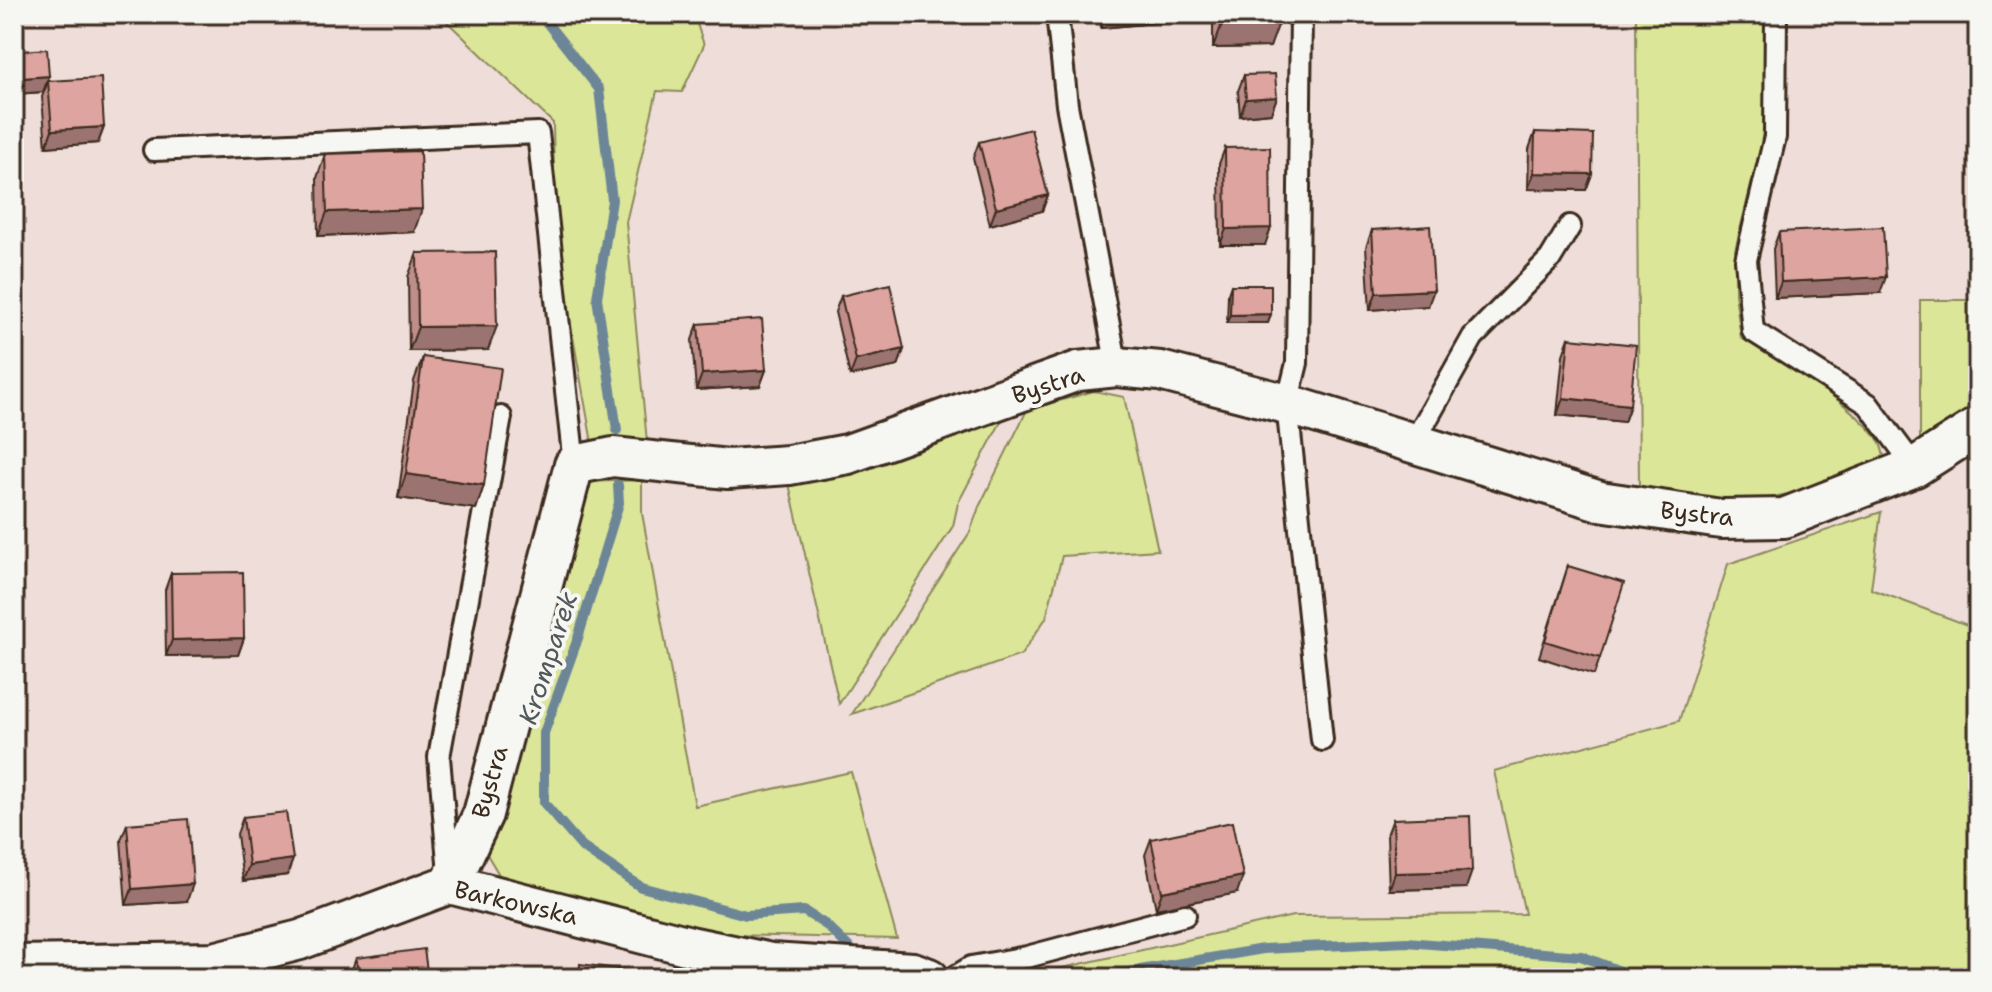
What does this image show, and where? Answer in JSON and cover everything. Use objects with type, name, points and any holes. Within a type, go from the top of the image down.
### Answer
[{"type":"street","name":"Bystra","points":[[450,884],[483,814],[574,465],[613,457],[728,469],[789,465],[848,454],[1078,371],[1117,367],[1160,371],[1287,404],[1600,501],[1721,519],[1784,518],[1915,467],[1978,427]]},
{"type":"street","name":"Barkowska","points":[[14,965],[214,962],[300,940],[450,884],[690,946],[770,971],[913,972],[929,978]]},
{"type":"lane","points":[[1057,14],[1067,105],[1117,367]]},
{"type":"lane","points":[[1301,14],[1297,363],[1287,404],[1322,740]]},
{"type":"lane","points":[[1776,14],[1775,137],[1746,260],[1753,331],[1868,404],[1915,467]]},
{"type":"lane","points":[[154,150],[538,133],[574,465]]},
{"type":"lane","points":[[1414,442],[1473,337],[1550,259],[1570,226]]},
{"type":"lane","points":[[450,884],[439,757],[501,417]]},
{"type":"lane","points":[[953,978],[971,967],[1027,957],[1185,915]]},
{"type":"green space","points":[[439,14],[687,14],[695,18],[704,45],[682,92],[657,91],[626,222],[647,442],[592,443],[555,236],[553,123]]},
{"type":"green space","points":[[1636,14],[1766,14],[1766,108],[1761,145],[1735,250],[1735,294],[1741,338],[1832,395],[1879,440],[1885,461],[1810,490],[1740,503],[1639,488]]},
{"type":"green space","points":[[1920,300],[1978,300],[1978,407],[1935,434],[1920,439]]},
{"type":"green space","points":[[1094,391],[1124,397],[1158,550],[1062,556],[1046,618],[1021,655],[852,714],[970,532],[979,507],[1027,410]]},
{"type":"green space","points":[[1005,414],[958,503],[953,526],[839,704],[789,484]]},
{"type":"green space","points":[[642,480],[642,513],[695,806],[851,772],[897,939],[732,935],[504,883],[482,846],[584,482]]},
{"type":"green space","points":[[1881,512],[1871,589],[1978,629],[1978,978],[1018,978],[1293,916],[1525,914],[1494,771],[1679,721],[1728,564]]},
{"type":"building","points":[[1222,14],[1279,14],[1279,23],[1222,24]]},
{"type":"building","points":[[47,49],[49,76],[22,78],[21,51]]},
{"type":"building","points":[[1275,74],[1277,97],[1246,99],[1244,75]]},
{"type":"building","points":[[101,78],[104,127],[52,130],[48,81]]},
{"type":"building","points":[[1031,129],[1048,195],[996,208],[979,142]]},
{"type":"building","points":[[1535,132],[1593,134],[1592,174],[1534,173]]},
{"type":"building","points":[[1270,147],[1271,228],[1226,229],[1225,148]]},
{"type":"building","points":[[420,151],[422,209],[327,212],[325,154]]},
{"type":"building","points":[[1430,226],[1434,290],[1376,293],[1372,230]]},
{"type":"building","points":[[1883,227],[1886,277],[1781,282],[1779,232]]},
{"type":"building","points":[[495,252],[497,326],[418,327],[417,253]]},
{"type":"building","points":[[890,284],[904,349],[856,360],[841,296]]},
{"type":"building","points":[[1231,285],[1271,285],[1271,314],[1230,315]]},
{"type":"building","points":[[762,319],[766,370],[702,374],[698,324]]},
{"type":"building","points":[[1569,338],[1636,345],[1630,405],[1563,398]]},
{"type":"building","points":[[423,357],[501,368],[484,485],[406,474]]},
{"type":"building","points":[[1568,566],[1624,583],[1600,658],[1545,641]]},
{"type":"building","points":[[243,572],[244,638],[172,640],[171,573]]},
{"type":"building","points":[[286,812],[293,859],[249,865],[243,817]]},
{"type":"building","points":[[1470,816],[1472,871],[1395,873],[1393,819]]},
{"type":"building","points":[[188,819],[193,884],[132,889],[127,824]]},
{"type":"building","points":[[1232,822],[1243,876],[1162,892],[1151,839]]},
{"type":"building","points":[[424,949],[428,978],[359,978],[356,958]]},
{"type":"building","points":[[580,964],[626,970],[625,978],[579,978]]},
{"type":"waterway","name":"Kromparek","points":[[540,14],[599,89],[612,200],[597,298],[617,430]]},
{"type":"waterway","name":"Kromparek","points":[[618,485],[619,503],[578,638],[544,733],[544,803],[582,847],[641,887],[746,915],[804,911],[826,925],[852,950]]},
{"type":"waterway","points":[[1093,978],[1263,949],[1406,942],[1581,956],[1638,978]]}]
